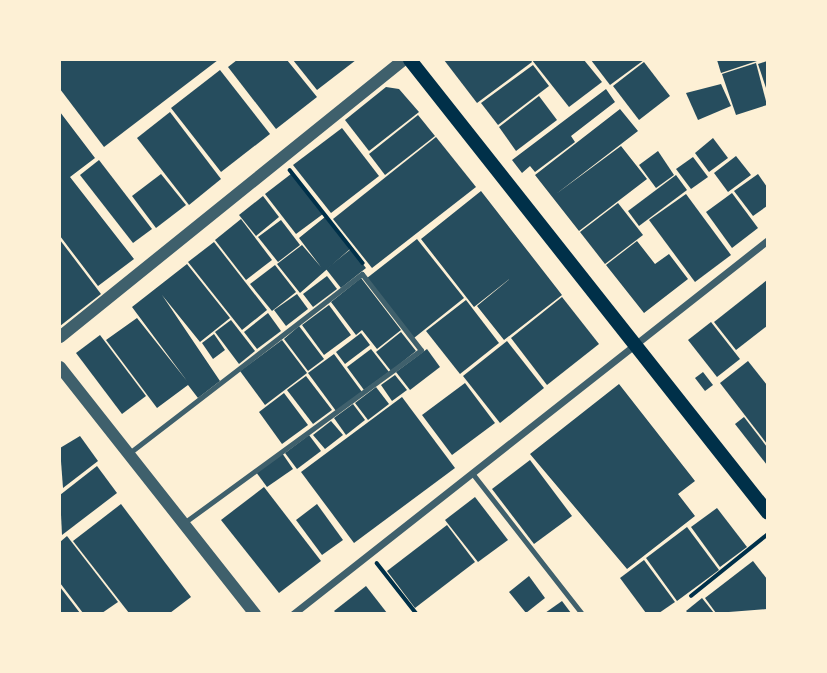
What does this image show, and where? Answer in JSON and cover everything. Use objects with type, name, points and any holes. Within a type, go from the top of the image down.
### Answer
[{"type":"main road","points":[[410,60],[768,513]]},
{"type":"street","points":[[60,337],[403,60]]},
{"type":"street","points":[[293,614],[768,240]]},
{"type":"street","points":[[60,368],[255,614]]},
{"type":"lane","points":[[128,454],[362,274],[421,350],[183,524]]},
{"type":"lane","points":[[472,472],[582,614]]},
{"type":"path","points":[[280,158],[368,269],[362,274]]},
{"type":"path","points":[[691,596],[768,534]]},
{"type":"path","points":[[369,554],[417,614]]},
{"type":"building","points":[[60,60],[218,60],[104,147],[60,89]]},
{"type":"building","points":[[237,60],[287,60],[317,97],[276,129],[228,67]]},
{"type":"building","points":[[293,60],[356,60],[317,90]]},
{"type":"building","points":[[444,60],[531,60],[532,62],[477,103]]},
{"type":"building","points":[[532,60],[584,60],[602,82],[569,107]]},
{"type":"building","points":[[591,60],[644,60],[610,85]]},
{"type":"building","points":[[717,60],[760,60],[721,73]]},
{"type":"building","points":[[767,61],[767,91],[758,64]]},
{"type":"building","points":[[644,62],[670,96],[639,120],[613,86]]},
{"type":"building","points":[[756,63],[767,105],[736,115],[722,74]]},
{"type":"building","points":[[533,65],[549,86],[498,125],[481,103]]},
{"type":"building","points":[[220,70],[270,134],[221,172],[171,108]]},
{"type":"building","points":[[721,84],[731,106],[698,120],[686,93]]},
{"type":"building","points":[[386,87],[399,89],[419,112],[369,151],[345,120]]},
{"type":"building","points":[[606,89],[615,102],[571,136],[575,142],[535,172],[530,166],[522,173],[512,160]]},
{"type":"building","points":[[539,96],[557,120],[516,151],[499,127]]},
{"type":"building","points":[[620,109],[638,131],[556,194],[621,146],[647,179],[579,231],[535,175]]},
{"type":"building","points":[[60,112],[95,158],[70,177],[134,259],[98,286],[60,236]]},
{"type":"building","points":[[170,112],[221,179],[189,205],[137,138]]},
{"type":"building","points":[[418,115],[435,136],[385,175],[369,154]]},
{"type":"building","points":[[342,128],[379,176],[331,213],[293,165]]},
{"type":"building","points":[[436,137],[476,187],[372,268],[333,219]]},
{"type":"building","points":[[713,138],[728,158],[709,172],[695,153]]},
{"type":"building","points":[[658,151],[674,175],[656,188],[639,165]]},
{"type":"building","points":[[736,156],[751,175],[728,192],[714,173]]},
{"type":"building","points":[[693,157],[708,177],[691,189],[676,169]]},
{"type":"building","points":[[99,160],[152,229],[133,243],[80,175]]},
{"type":"building","points":[[161,174],[186,205],[156,228],[132,196]]},
{"type":"building","points":[[291,174],[323,214],[296,234],[265,194]]},
{"type":"building","points":[[758,174],[767,187],[767,206],[753,216],[734,191]]},
{"type":"building","points":[[676,175],[687,190],[639,226],[628,211]]},
{"type":"building","points":[[481,191],[562,295],[504,340],[477,306],[512,277],[474,307],[421,239]]},
{"type":"building","points":[[732,193],[758,228],[732,248],[706,212]]},
{"type":"building","points":[[686,194],[731,255],[695,282],[649,220]]},
{"type":"building","points":[[263,196],[279,217],[256,236],[239,215]]},
{"type":"building","points":[[618,203],[643,235],[605,264],[580,232]]},
{"type":"building","points":[[325,217],[350,249],[300,293],[277,264],[302,245],[321,267],[299,238]]},
{"type":"building","points":[[241,219],[272,260],[246,280],[215,240]]},
{"type":"building","points":[[281,220],[300,245],[278,262],[258,237]]},
{"type":"building","points":[[417,239],[464,298],[414,338],[367,278]]},
{"type":"building","points":[[60,240],[101,294],[60,326]]},
{"type":"building","points":[[637,241],[655,264],[669,254],[688,279],[644,313],[606,265]]},
{"type":"building","points":[[214,242],[267,310],[242,330],[188,262]]},
{"type":"building","points":[[351,249],[366,268],[341,288],[326,269]]},
{"type":"building","points":[[187,264],[230,318],[200,342],[162,295],[220,381],[198,398],[188,385],[157,408],[106,340],[137,318],[187,381],[132,307]]},
{"type":"building","points":[[275,265],[296,292],[272,311],[250,284]]},
{"type":"building","points":[[327,276],[337,289],[313,307],[303,294]]},
{"type":"building","points":[[361,278],[401,330],[377,349],[362,330],[356,335],[331,302]]},
{"type":"building","points":[[767,280],[767,326],[736,350],[714,322]]},
{"type":"building","points":[[297,294],[308,309],[286,326],[274,310]]},
{"type":"building","points":[[562,297],[599,344],[547,385],[511,338]]},
{"type":"building","points":[[466,300],[499,343],[460,374],[426,331]]},
{"type":"building","points":[[329,305],[351,335],[324,355],[302,325]]},
{"type":"building","points":[[268,313],[281,331],[257,349],[244,332]]},
{"type":"building","points":[[231,320],[255,351],[239,364],[215,332]]},
{"type":"building","points":[[711,322],[740,359],[717,377],[688,340]]},
{"type":"building","points":[[299,326],[324,359],[308,371],[284,339]]},
{"type":"building","points":[[401,332],[416,351],[391,371],[376,352]]},
{"type":"building","points":[[361,333],[370,345],[345,364],[336,352]]},
{"type":"building","points":[[214,334],[225,350],[213,359],[202,343]]},
{"type":"building","points":[[100,335],[146,396],[122,414],[76,353]]},
{"type":"building","points":[[282,340],[307,373],[265,405],[240,371]]},
{"type":"building","points":[[507,341],[544,388],[500,423],[463,376]]},
{"type":"building","points":[[371,349],[389,372],[364,390],[347,367]]},
{"type":"building","points":[[427,349],[440,367],[410,390],[396,372]]},
{"type":"building","points":[[334,354],[362,392],[336,411],[308,373]]},
{"type":"building","points":[[748,361],[767,385],[767,444],[720,383]]},
{"type":"building","points":[[703,372],[713,385],[705,391],[695,378]]},
{"type":"building","points":[[395,375],[407,390],[392,401],[381,385]]},
{"type":"building","points":[[306,376],[332,410],[313,424],[287,390]]},
{"type":"building","points":[[465,383],[495,423],[452,455],[422,415]]},
{"type":"building","points":[[619,384],[695,481],[678,494],[695,516],[627,569],[530,454]]},
{"type":"building","points":[[376,387],[389,404],[368,420],[355,403]]},
{"type":"building","points":[[284,393],[308,425],[282,444],[259,412]]},
{"type":"building","points":[[402,397],[455,468],[354,543],[301,472]]},
{"type":"building","points":[[353,404],[365,420],[346,435],[334,418]]},
{"type":"building","points":[[744,417],[767,447],[767,465],[735,424]]},
{"type":"building","points":[[331,421],[343,435],[325,449],[313,435]]},
{"type":"building","points":[[309,435],[321,451],[297,469],[285,453]]},
{"type":"building","points":[[80,436],[98,461],[63,488],[60,448]]},
{"type":"building","points":[[282,453],[293,469],[267,487],[256,472]]},
{"type":"building","points":[[530,460],[572,516],[534,544],[492,489]]},
{"type":"building","points":[[97,466],[117,493],[62,535],[60,495]]},
{"type":"building","points":[[264,487],[321,561],[279,593],[221,520]]},
{"type":"building","points":[[475,497],[508,540],[478,562],[445,520]]},
{"type":"building","points":[[121,504],[191,597],[170,613],[129,613],[73,541]]},
{"type":"building","points":[[317,504],[343,540],[322,555],[296,520]]},
{"type":"building","points":[[717,508],[747,547],[720,567],[691,527]]},
{"type":"building","points":[[447,525],[475,562],[415,608],[387,571]]},
{"type":"building","points":[[687,527],[719,570],[677,601],[646,558]]},
{"type":"building","points":[[67,536],[118,602],[102,613],[83,613],[60,583],[60,542]]},
{"type":"building","points":[[644,560],[675,602],[659,613],[646,613],[620,578]]},
{"type":"building","points":[[753,561],[767,579],[767,609],[716,613],[705,598]]},
{"type":"building","points":[[529,576],[545,598],[526,613],[509,592]]},
{"type":"building","points":[[366,586],[387,613],[334,611]]},
{"type":"building","points":[[60,587],[80,613],[60,613]]},
{"type":"building","points":[[702,598],[714,613],[686,611]]},
{"type":"building","points":[[562,601],[571,613],[545,613]]}]
